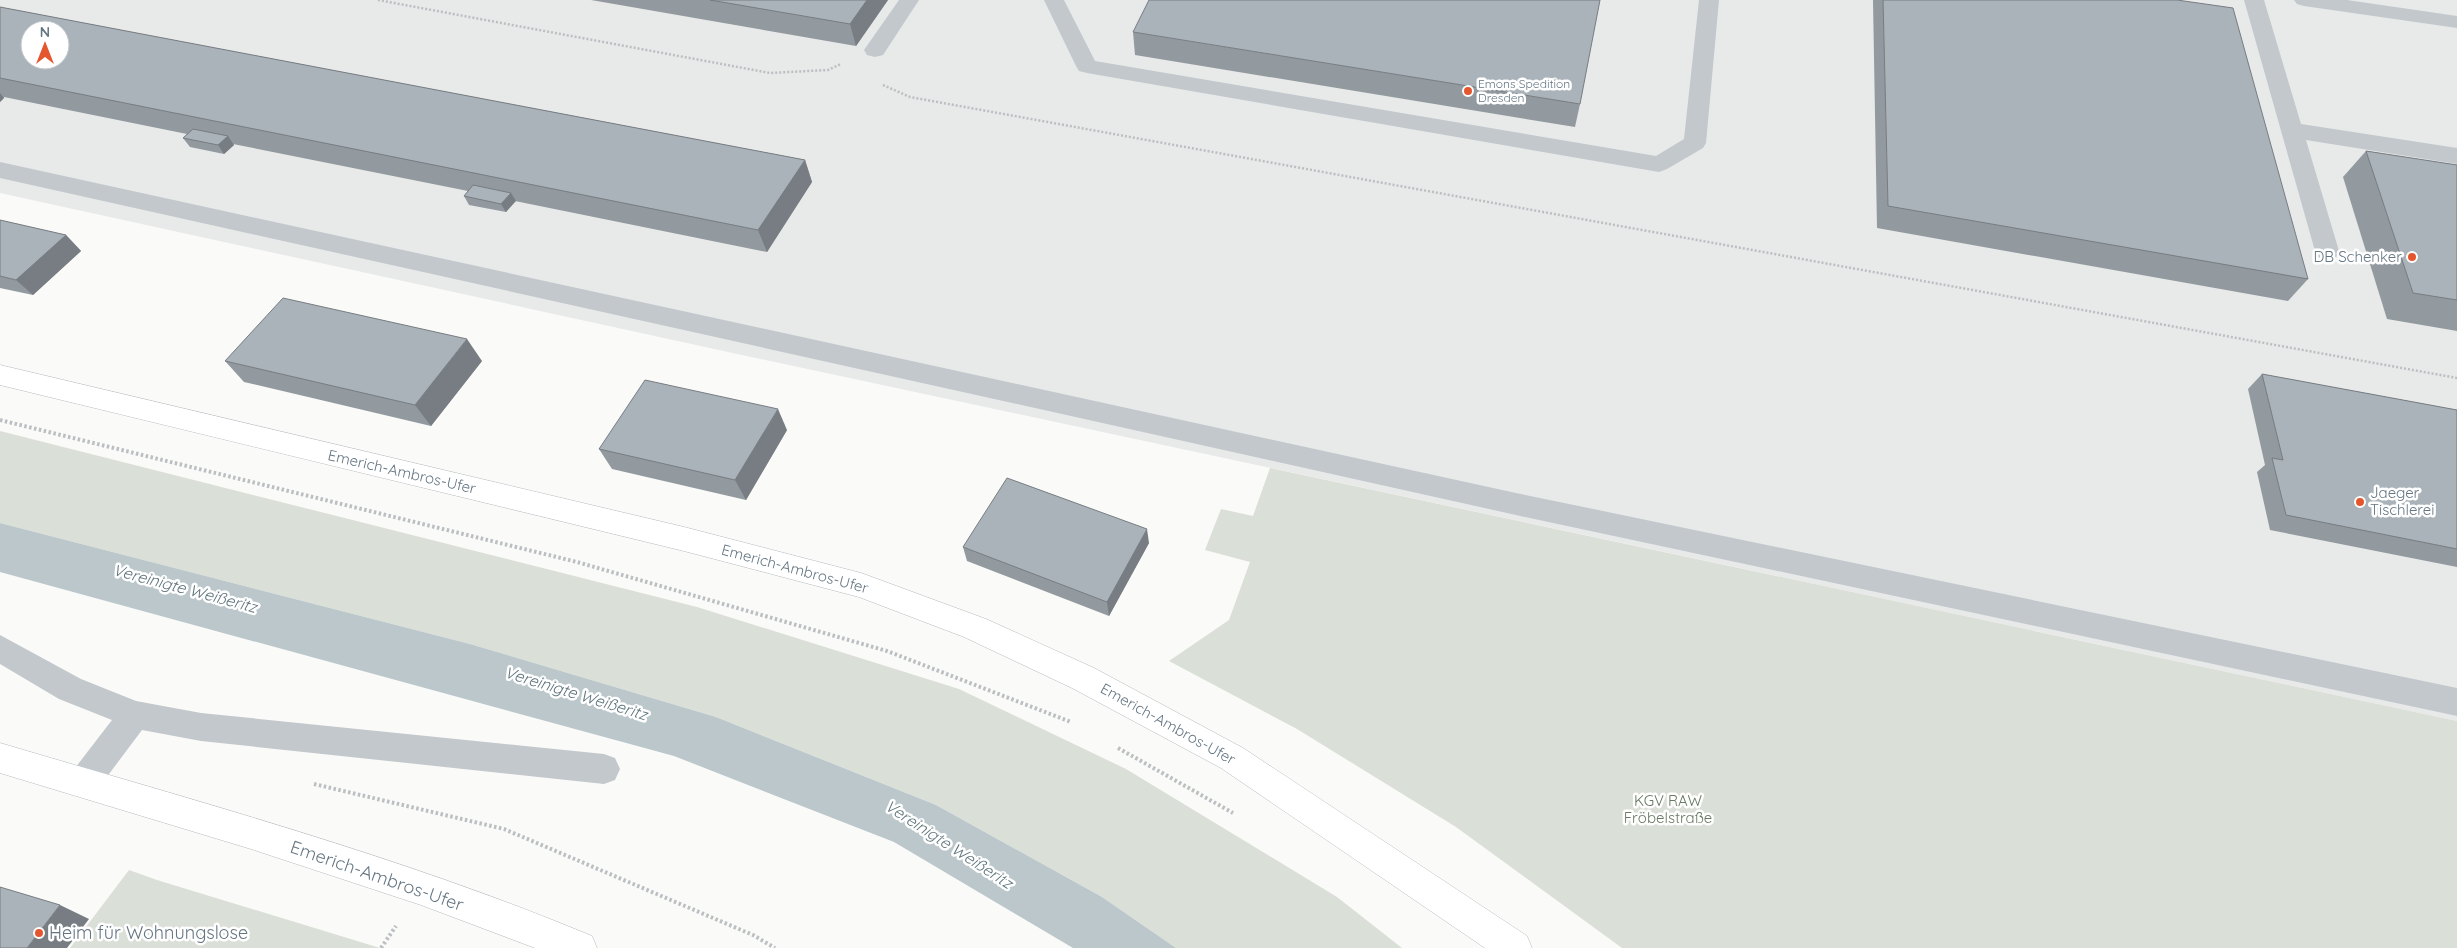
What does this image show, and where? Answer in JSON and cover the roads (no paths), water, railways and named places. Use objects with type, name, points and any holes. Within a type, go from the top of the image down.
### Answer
[{"type":"main road","name":"Emerich-Ambros-Ufer","points":[[0,375],[684,539],[861,585],[949,618],[1083,678],[1232,758],[1515,948]]},
{"type":"main road","name":"Emerich-Ambros-Ufer","points":[[0,758],[251,833],[421,888],[580,948]]},
{"type":"lane","points":[[875,50],[909,0]]},
{"type":"lane","points":[[1054,0],[1087,66],[1659,164],[1695,143],[1709,0]]},
{"type":"lane","points":[[2254,0],[2327,251]]},
{"type":"lane","points":[[2304,0],[2457,22]]},
{"type":"lane","points":[[2292,130],[2457,156]]},
{"type":"lane","points":[[0,170],[1516,504],[2457,702]]},
{"type":"lane","points":[[0,648],[70,689],[135,715],[201,727],[604,769]]},
{"type":"lane","points":[[83,783],[135,715]]},
{"type":"water","name":"Vereinigte Weißeritz","points":[[0,523],[470,644],[716,717],[936,805],[1102,897],[1176,948],[1073,948],[894,842],[674,756],[0,572]]},
{"type":"place","name":"Emons Spedition Dresden","points":[[1468,91]]},
{"type":"place","name":"DB Schenker","points":[[2412,257]]},
{"type":"place","name":"Jaeger Tischlerei","points":[[2360,502]]},
{"type":"place","name":"Heim für Wohnungslose","points":[[39,933]]},
{"type":"park label","name":"KGV RAW Fröbelstraße","points":[[1668,810]]}]
